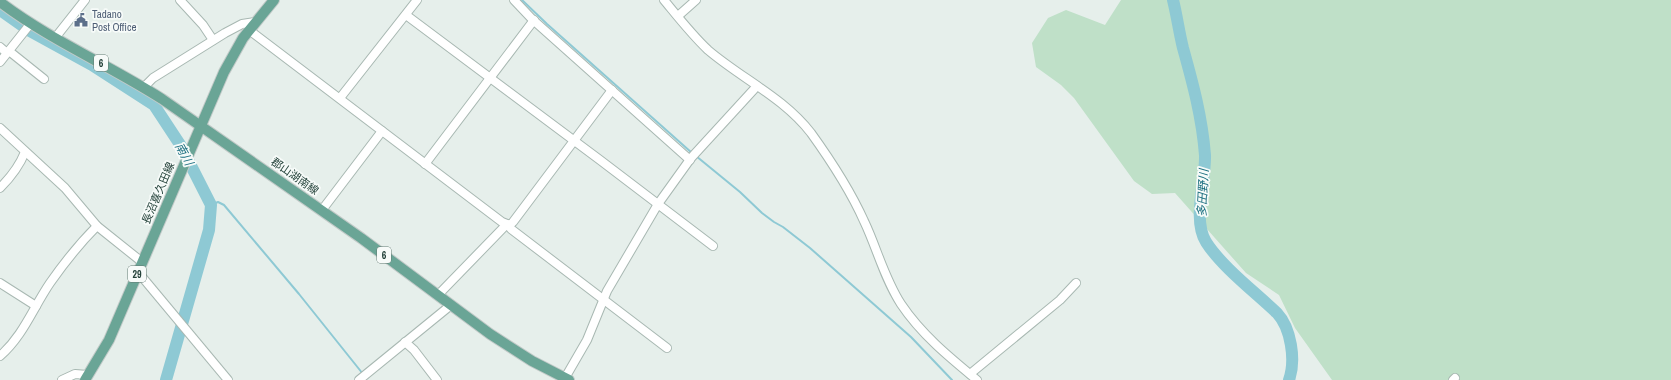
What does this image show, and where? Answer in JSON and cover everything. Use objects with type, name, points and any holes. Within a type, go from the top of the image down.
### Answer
[{"type":"main road","name":"長沼喜久田線","points":[[86,377],[109,340],[224,72],[252,26],[274,0]]},
{"type":"main road","name":"郡山湖南線","points":[[0,2],[55,38],[144,87],[199,129],[322,210],[508,346],[567,379]]},
{"type":"street","points":[[55,38],[85,0]]},
{"type":"street","points":[[180,0],[202,24],[213,40]]},
{"type":"street","points":[[340,98],[417,0]]},
{"type":"street","points":[[514,0],[534,20],[690,160]]},
{"type":"street","points":[[664,0],[709,51],[784,105],[813,136],[864,221],[889,282],[900,303],[936,345],[977,380]]},
{"type":"street","points":[[678,16],[696,0]]},
{"type":"street","points":[[406,15],[713,246]]},
{"type":"street","points":[[425,164],[491,79],[534,20]]},
{"type":"street","points":[[0,62],[30,23]]},
{"type":"street","points":[[144,87],[152,78],[213,40],[242,24],[252,26],[382,131],[507,224],[511,229],[667,348]]},
{"type":"street","points":[[0,47],[44,79]]},
{"type":"street","points":[[567,379],[586,340],[603,299],[658,204],[690,160],[757,86]]},
{"type":"street","points":[[438,295],[507,224],[513,222],[612,90]]},
{"type":"street","points":[[0,128],[65,188],[97,226],[140,267],[178,319],[228,380]]},
{"type":"street","points":[[322,210],[382,131]]},
{"type":"street","points":[[0,188],[12,175],[25,152]]},
{"type":"street","points":[[0,356],[9,348],[23,330],[50,283],[97,226]]},
{"type":"street","points":[[0,283],[36,306]]},
{"type":"street","points":[[970,374],[1060,300],[1076,283]]},
{"type":"street","points":[[359,380],[451,304]]},
{"type":"street","points":[[405,342],[414,350],[437,380]]},
{"type":"street","points":[[62,380],[75,374],[86,377]]},
{"type":"green space","points":[[1121,0],[1671,0],[1671,380],[1332,380],[1295,328],[1279,295],[1246,273],[1175,193],[1152,194],[1134,181],[1074,98],[1061,85],[1036,67],[1032,43],[1048,18],[1066,10],[1105,25]]},
{"type":"waterway","points":[[522,0],[692,153]]},
{"type":"waterway","name":"多田野川","points":[[1173,0],[1197,101],[1204,141],[1205,165],[1200,211],[1202,233],[1206,242],[1221,261],[1282,319],[1291,345],[1292,363],[1289,380]]},
{"type":"waterway","name":"南川","points":[[0,10],[30,31],[92,65],[154,105],[181,146],[211,205],[209,230],[166,380]]},
{"type":"waterway","points":[[696,156],[740,192],[762,213],[810,248],[911,337],[952,380]]},
{"type":"waterway","points":[[211,205],[218,202],[224,205],[299,294],[363,374]]},
{"type":"place","name":"Tadano Post Office","points":[[81,20]]}]
